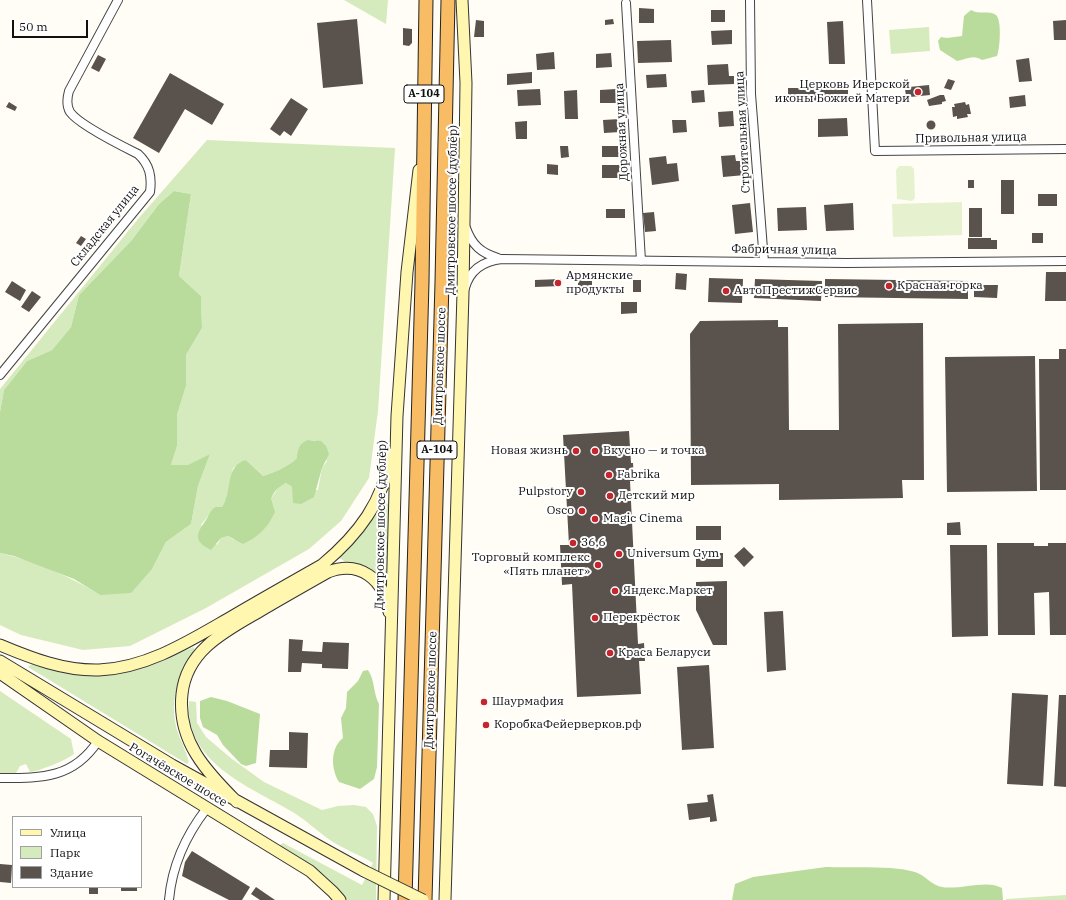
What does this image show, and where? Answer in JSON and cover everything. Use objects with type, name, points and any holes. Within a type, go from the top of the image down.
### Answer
[{"type":"highway","name":"Дмитровское шоссе","points":[[405,900],[422,282],[426,0]]},
{"type":"highway","name":"Дмитровское шоссе","points":[[424,900],[442,274],[448,0]]},
{"type":"main road","name":"Дмитровское шоссе (дублёр)","points":[[445,900],[464,293],[466,83],[462,0]]},
{"type":"main road","name":"Дмитровское шоссе (дублёр)","points":[[384,900],[397,416],[407,272],[423,127]]},
{"type":"main road","points":[[0,645],[53,664],[78,669],[99,670],[120,668],[168,652],[322,565],[359,529],[370,514],[385,483],[397,416]]},
{"type":"main road","points":[[238,802],[211,776],[197,756],[188,740],[182,721],[181,706],[184,681],[194,660],[206,647],[225,631],[328,572],[347,567],[365,572],[372,576],[379,585],[389,609],[392,630]]},
{"type":"main road","points":[[0,661],[172,765],[364,871],[424,900]]},
{"type":"main road","name":"Рогачёвское шоссе","points":[[0,673],[98,741],[310,871],[340,900]]},
{"type":"street","name":"Складская улица","points":[[0,375],[150,192],[151,180],[145,161],[138,154],[80,122],[70,111],[67,105],[69,91],[118,0]]},
{"type":"street","name":"Строительная улица","points":[[750,0],[751,94],[764,262]]},
{"type":"street","name":"Привольная улица","points":[[867,0],[875,151],[1066,149]]},
{"type":"street","name":"Дорожная улица","points":[[626,3],[641,260]]},
{"type":"street","name":"Фабричная улица","points":[[464,224],[469,237],[477,248],[490,256],[502,259]]},
{"type":"street","name":"Фабричная улица","points":[[464,293],[467,281],[481,265],[490,261],[502,259],[764,262],[1066,262]]},
{"type":"street","points":[[0,778],[34,778],[52,776],[80,762],[98,741]]},
{"type":"street","points":[[169,900],[179,854],[193,827],[207,808]]},
{"type":"green space","points":[[344,0],[388,0],[386,24]]},
{"type":"green space","points":[[971,10],[993,14],[998,18],[1000,41],[997,56],[982,60],[973,57],[957,61],[940,50],[938,41],[941,37],[947,38],[962,36],[964,16]]},
{"type":"green space","points":[[929,27],[930,51],[891,54],[889,30]]},
{"type":"green space","points":[[207,140],[395,148],[378,411],[369,478],[341,521],[309,549],[206,608],[130,646],[83,650],[21,635],[0,625],[0,553],[26,560],[52,570],[100,595],[152,569],[166,542],[191,524],[198,486],[210,454],[188,466],[171,465],[177,446],[177,415],[186,386],[186,355],[202,328],[201,296],[179,276],[191,194],[174,191],[159,204],[131,241],[79,295],[71,327],[52,350],[27,361],[4,390],[0,412],[0,389],[138,219]],"holes":[[[307,440],[315,440],[327,461],[322,468],[318,490],[292,487],[286,483],[279,486],[271,499],[234,540],[228,536],[221,538],[217,545],[201,525],[215,507],[222,507],[227,500],[233,468],[246,460],[263,476],[290,464],[297,458],[297,452],[302,443]]]},
{"type":"green space","points":[[899,166],[911,166],[914,169],[915,198],[912,201],[897,199],[896,170]]},
{"type":"green space","points":[[174,191],[191,194],[179,276],[201,296],[202,328],[186,355],[186,386],[177,415],[177,446],[171,465],[188,465],[210,454],[198,486],[191,524],[166,542],[152,569],[131,593],[100,595],[74,579],[14,556],[0,553],[0,412],[4,390],[27,361],[52,350],[71,327],[79,295],[131,241],[159,204]]},
{"type":"green space","points":[[962,202],[962,235],[893,237],[892,204]]},
{"type":"green space","points":[[307,440],[321,441],[326,446],[329,454],[322,468],[314,497],[301,504],[293,503],[292,487],[286,483],[273,494],[271,499],[275,512],[269,523],[258,535],[243,544],[228,536],[221,538],[211,550],[205,547],[199,540],[198,533],[213,509],[215,507],[222,507],[232,474],[239,463],[246,460],[263,476],[272,473],[290,464],[297,458],[299,447]]},
{"type":"green space","points":[[383,500],[388,504],[387,574],[382,577],[363,565],[345,562],[340,558]]},
{"type":"green space","points":[[194,647],[195,651],[185,667],[178,684],[174,702],[176,726],[189,762],[187,764],[28,667],[32,664],[49,669],[82,674],[114,673],[147,667]]},
{"type":"green space","points":[[368,670],[372,678],[379,704],[377,767],[374,779],[360,789],[339,782],[334,771],[333,759],[336,747],[343,738],[341,718],[346,708],[347,692],[358,681],[363,671]]},
{"type":"green space","points":[[0,691],[71,739],[74,754],[53,765],[39,770],[30,772],[26,764],[20,766],[16,773],[0,773]]},
{"type":"green space","points":[[211,697],[227,701],[260,714],[256,763],[246,766],[241,764],[223,745],[217,735],[203,727],[200,718],[200,701]]},
{"type":"green space","points":[[189,701],[196,702],[197,723],[206,737],[232,759],[264,782],[322,810],[338,806],[354,805],[366,807],[373,814],[377,826],[376,900],[347,900],[325,876],[280,845],[283,843],[362,885],[373,863],[335,843],[296,814],[256,792],[222,770],[208,756],[197,740],[190,722]]},
{"type":"green space","points":[[826,867],[896,868],[919,873],[938,886],[949,888],[989,884],[996,885],[1002,888],[1003,900],[732,900],[735,884],[753,877]]},
{"type":"green space","points":[[1066,895],[1066,900],[1006,900],[1006,899]]},
{"type":"building","points":[[639,8],[654,9],[654,23],[639,23]]},
{"type":"building","points":[[711,10],[725,10],[725,22],[711,22]]},
{"type":"building","points":[[357,19],[363,84],[323,88],[317,23]]},
{"type":"building","points":[[613,19],[614,24],[605,25],[605,20]]},
{"type":"building","points":[[476,20],[484,21],[484,37],[474,37]]},
{"type":"building","points":[[1066,20],[1066,40],[1054,40],[1053,21]]},
{"type":"building","points":[[843,21],[845,64],[829,64],[827,22]]},
{"type":"building","points":[[403,28],[412,29],[412,43],[409,46],[403,45]]},
{"type":"building","points":[[732,30],[732,44],[712,45],[711,31]]},
{"type":"building","points":[[671,40],[672,62],[638,63],[637,41]]},
{"type":"building","points":[[554,52],[555,69],[537,70],[536,54]]},
{"type":"building","points":[[611,53],[612,67],[596,68],[596,54]]},
{"type":"building","points":[[98,55],[106,59],[99,72],[91,68]]},
{"type":"building","points":[[1029,58],[1032,81],[1019,82],[1016,60]]},
{"type":"building","points":[[728,64],[729,76],[734,76],[734,84],[708,85],[707,65]]},
{"type":"building","points":[[532,72],[532,83],[507,85],[507,74]]},
{"type":"building","points":[[170,73],[224,104],[212,125],[185,109],[159,153],[133,138]]},
{"type":"building","points":[[666,74],[667,87],[647,88],[646,75]]},
{"type":"building","points":[[948,79],[955,81],[951,90],[944,88]]},
{"type":"building","name":"Церковь Иверской иконы Божией Матери","points":[[929,85],[930,95],[906,96],[905,89],[909,89],[909,87]]},
{"type":"building","points":[[788,88],[848,88],[848,101],[788,101]]},
{"type":"building","points":[[540,89],[541,105],[518,106],[517,90]]},
{"type":"building","points":[[616,89],[616,103],[600,103],[600,90]]},
{"type":"building","points":[[577,90],[578,119],[565,119],[564,91]]},
{"type":"building","points":[[704,90],[705,102],[692,103],[691,91]]},
{"type":"building","points":[[944,95],[946,101],[942,102],[942,104],[929,106],[927,100]]},
{"type":"building","points":[[1025,95],[1026,106],[1010,108],[1009,97]]},
{"type":"building","points":[[291,98],[308,109],[291,136],[284,131],[280,136],[270,129]]},
{"type":"building","points":[[9,102],[17,107],[15,111],[6,107]]},
{"type":"building","points":[[965,102],[966,105],[969,104],[971,114],[967,114],[968,117],[957,119],[957,116],[953,117],[952,107],[955,107],[954,104]]},
{"type":"building","points":[[733,111],[734,126],[719,127],[718,112]]},
{"type":"building","points":[[847,118],[848,136],[818,137],[818,119]]},
{"type":"building","points":[[620,119],[620,132],[604,133],[603,120]]},
{"type":"building","points":[[672,120],[686,120],[687,132],[673,133]]},
{"type":"building","points":[[527,121],[527,139],[516,139],[515,122]]},
{"type":"building","points":[[929,121],[933,121],[935,125],[933,129],[929,129],[927,127],[927,123]]},
{"type":"building","points":[[560,146],[568,146],[569,157],[561,158]]},
{"type":"building","points":[[602,146],[618,146],[619,157],[602,157]]},
{"type":"building","points":[[735,155],[736,161],[743,161],[745,175],[723,177],[721,156]]},
{"type":"building","points":[[666,156],[667,164],[677,163],[679,181],[652,185],[649,158]]},
{"type":"building","points":[[547,164],[558,165],[558,175],[547,174]]},
{"type":"building","points":[[602,165],[624,165],[623,178],[602,178]]},
{"type":"building","points":[[968,180],[974,180],[974,188],[968,188]]},
{"type":"building","points":[[1001,180],[1014,180],[1014,214],[1001,214]]},
{"type":"building","points":[[1038,194],[1057,194],[1057,206],[1038,206]]},
{"type":"building","points":[[750,203],[753,232],[735,234],[732,205]]},
{"type":"building","points":[[853,203],[854,230],[826,231],[824,205]]},
{"type":"building","points":[[806,207],[807,230],[778,231],[777,208]]},
{"type":"building","points":[[969,208],[982,208],[982,237],[969,237]]},
{"type":"building","points":[[606,209],[625,209],[625,218],[606,218]]},
{"type":"building","points":[[654,212],[656,231],[645,232],[643,213]]},
{"type":"building","points":[[1032,233],[1043,233],[1043,243],[1032,243]]},
{"type":"building","points":[[81,236],[86,239],[81,246],[76,243]]},
{"type":"building","points":[[968,238],[991,238],[991,240],[997,240],[997,249],[968,249]]},
{"type":"building","points":[[1046,272],[1066,272],[1066,301],[1045,301]]},
{"type":"building","points":[[676,273],[687,274],[686,290],[675,289]]},
{"type":"building","points":[[592,278],[592,287],[578,288],[578,279]]},
{"type":"building","name":"АвтоПрестижСервис","points":[[709,278],[743,279],[742,303],[708,302]]},
{"type":"building","points":[[561,279],[561,286],[535,287],[535,280]]},
{"type":"building","points":[[755,279],[822,281],[821,301],[754,298]]},
{"type":"building","points":[[825,279],[968,281],[968,299],[825,297]]},
{"type":"building","points":[[633,280],[641,280],[641,292],[633,292]]},
{"type":"building","points":[[12,281],[26,290],[20,301],[5,292]]},
{"type":"building","points":[[974,285],[998,285],[997,298],[974,297]]},
{"type":"building","points":[[32,291],[41,297],[29,312],[21,307]]},
{"type":"building","points":[[621,302],[637,302],[637,313],[621,314]]},
{"type":"building","points":[[778,320],[778,327],[788,327],[789,430],[839,430],[838,324],[923,323],[924,480],[902,480],[903,498],[779,500],[779,484],[691,485],[690,334],[700,321]]},
{"type":"building","points":[[1059,349],[1066,349],[1066,490],[1040,490],[1039,359],[1059,359]]},
{"type":"building","points":[[1035,356],[1037,491],[947,492],[945,357]]},
{"type":"building","name":"Торговый комплекс «Пять планет»","points":[[629,431],[634,481],[630,481],[638,644],[644,643],[645,661],[639,661],[641,694],[577,697],[572,584],[562,585],[560,545],[569,545],[563,435]]},
{"type":"building","points":[[960,522],[961,535],[947,535],[947,523]]},
{"type":"building","points":[[696,526],[721,526],[721,540],[696,540]]},
{"type":"building","points":[[997,543],[1034,543],[1034,546],[1048,546],[1048,543],[1066,543],[1066,635],[1050,635],[1049,592],[1034,593],[1035,635],[998,635]]},
{"type":"building","points":[[950,545],[987,545],[988,636],[952,637]]},
{"type":"building","points":[[744,547],[754,557],[744,567],[734,556]]},
{"type":"building","points":[[696,553],[723,553],[723,567],[696,567]]},
{"type":"building","points":[[727,581],[727,645],[713,645],[696,610],[696,582]]},
{"type":"building","points":[[783,611],[786,670],[767,672],[764,612]]},
{"type":"building","points":[[289,639],[303,640],[302,651],[322,652],[323,642],[349,643],[348,669],[322,668],[322,664],[302,663],[301,672],[288,672]]},
{"type":"building","points":[[709,665],[714,748],[682,750],[677,667]]},
{"type":"building","points":[[1012,693],[1048,695],[1043,786],[1007,784]]},
{"type":"building","points":[[1059,695],[1066,695],[1066,787],[1054,786]]},
{"type":"building","points":[[289,732],[308,733],[307,768],[269,767],[270,750],[289,750]]},
{"type":"building","points":[[713,794],[717,821],[710,822],[710,817],[689,820],[687,804],[708,802],[707,795]]},
{"type":"building","points":[[192,851],[250,887],[242,900],[229,900],[182,876],[185,862]]},
{"type":"building","points":[[0,864],[12,865],[11,883],[0,882]]},
{"type":"building","points":[[256,887],[275,900],[260,900],[251,894]]},
{"type":"building","points":[[89,888],[98,888],[98,894],[89,894]]},
{"type":"building","points":[[121,888],[137,888],[137,891],[121,891]]},
{"type":"place","name":"Церковь Иверской иконы Божией Матери","points":[[918,92]]},
{"type":"place","name":"Армянские продукты","points":[[558,283]]},
{"type":"place","name":"Красная горка","points":[[889,286]]},
{"type":"place","name":"АвтоПрестижСервис","points":[[726,291]]},
{"type":"place","name":"Новая жизнь","points":[[576,451]]},
{"type":"place","name":"Вкусно — и точка","points":[[595,451]]},
{"type":"place","name":"Fabrika","points":[[609,475]]},
{"type":"place","name":"Pulpstory","points":[[581,492]]},
{"type":"place","name":"Детский мир","points":[[610,496]]},
{"type":"place","name":"Osco","points":[[582,511]]},
{"type":"place","name":"Magic Cinema","points":[[595,519]]},
{"type":"place","name":"36,6","points":[[573,543]]},
{"type":"place","name":"Universum Gym","points":[[619,554]]},
{"type":"place","name":"Торговый комплекс «Пять планет»","points":[[598,565]]},
{"type":"place","name":"Яндекс.Маркет","points":[[615,591]]},
{"type":"place","name":"Перекрёсток","points":[[595,618]]},
{"type":"place","name":"Краса Беларуси","points":[[610,653]]},
{"type":"place","name":"Шаурмафия","points":[[484,702]]},
{"type":"place","name":"КоробкаФейерверков.рф","points":[[486,725]]}]
